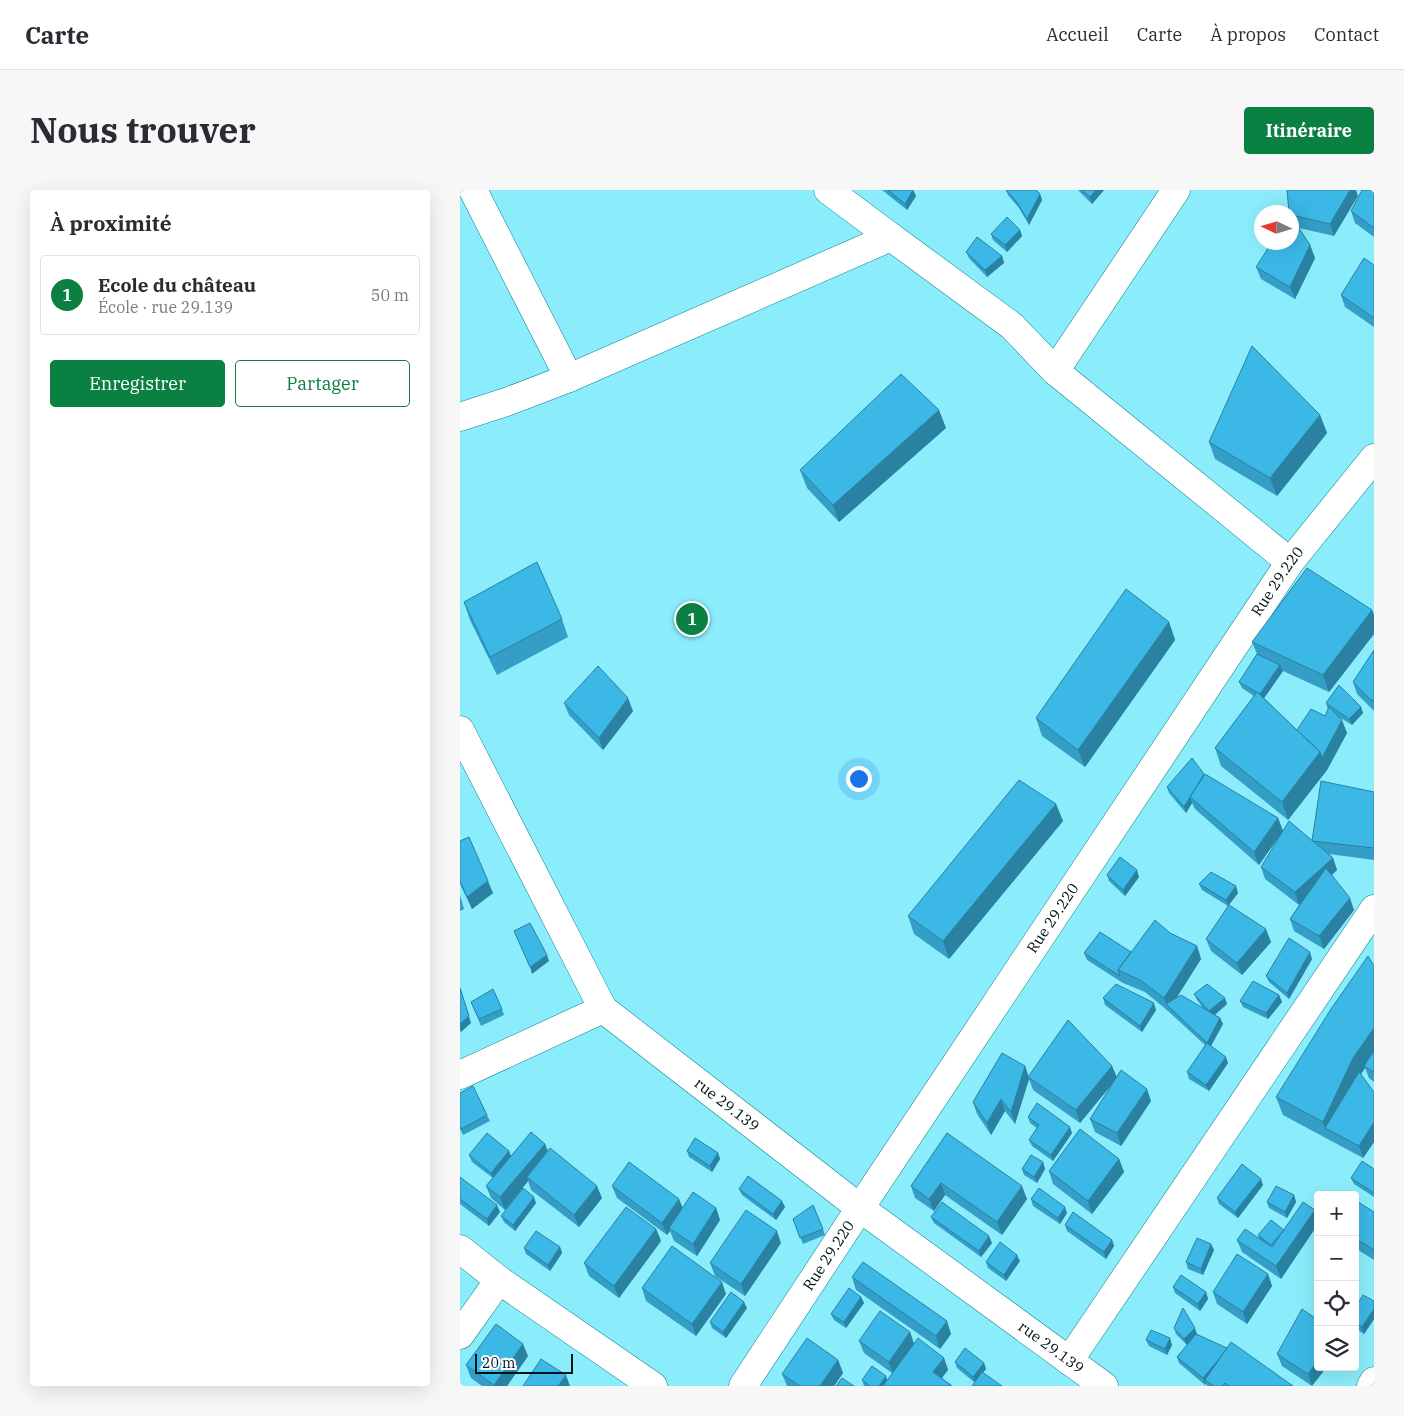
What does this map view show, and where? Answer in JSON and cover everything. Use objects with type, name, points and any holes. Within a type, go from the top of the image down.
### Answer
[{"type":"street","points":[[473,190],[569,378]]},
{"type":"street","points":[[828,190],[1012,326],[1055,372],[1290,562]]},
{"type":"street","points":[[1055,372],[1176,190]]},
{"type":"street","points":[[460,417],[569,378],[891,237]]},
{"type":"street","name":"Rue 29.220","points":[[744,1386],[860,1208],[1290,562],[1374,458]]},
{"type":"street","name":"rue 29.139","points":[[463,741],[602,1009],[860,1208],[1104,1386]]},
{"type":"street","points":[[1069,1361],[1374,909]]},
{"type":"street","points":[[460,1075],[602,1009]]},
{"type":"street","points":[[460,1249],[499,1280],[652,1386]]},
{"type":"street","points":[[460,1335],[499,1280]]},
{"type":"street","points":[[1371,1386],[1374,1381]]},
{"type":"building","points":[[888,190],[913,190],[905,204]]},
{"type":"building","points":[[1006,190],[1036,190],[1040,194],[1027,219],[1016,201]]},
{"type":"building","points":[[1082,190],[1096,190],[1090,197]]},
{"type":"building","points":[[1287,190],[1350,190],[1330,224],[1299,217],[1299,205],[1288,205]]},
{"type":"building","points":[[1362,190],[1374,190],[1374,228],[1351,211]]},
{"type":"building","points":[[1007,217],[1020,230],[1005,245],[991,234]]},
{"type":"building","points":[[1299,228],[1310,245],[1290,287],[1256,267],[1267,250],[1299,250]]},
{"type":"building","points":[[977,237],[1002,256],[985,270],[966,252]]},
{"type":"building","points":[[1364,258],[1374,265],[1374,318],[1341,295]]},
{"type":"building","points":[[1252,346],[1320,415],[1270,478],[1209,442]]},
{"type":"building","points":[[901,374],[939,410],[833,505],[800,470]]},
{"type":"building","points":[[537,562],[562,619],[490,657],[464,602]]},
{"type":"building","points":[[1307,568],[1372,610],[1323,675],[1252,642]]},
{"type":"building","points":[[1126,589],[1169,622],[1078,750],[1036,718]]},
{"type":"building","points":[[1374,650],[1374,701],[1353,682]]},
{"type":"building","points":[[1257,654],[1280,665],[1260,694],[1239,682]]},
{"type":"building","points":[[598,666],[628,698],[599,738],[564,703]]},
{"type":"building","points":[[1339,685],[1361,707],[1349,719],[1326,703]]},
{"type":"building","points":[[1257,692],[1320,752],[1282,802],[1215,748]]},
{"type":"building","points":[[1329,707],[1342,720],[1322,758],[1320,752],[1297,730],[1311,709],[1325,716]]},
{"type":"building","points":[[1192,758],[1204,774],[1184,807],[1167,787]]},
{"type":"building","points":[[1205,774],[1278,818],[1254,852],[1190,797]]},
{"type":"building","points":[[1019,780],[1056,804],[943,941],[908,916]]},
{"type":"building","points":[[1321,781],[1374,792],[1374,848],[1312,841]]},
{"type":"building","points":[[1289,821],[1333,858],[1295,892],[1261,867]]},
{"type":"building","points":[[469,837],[488,881],[467,897],[460,881],[460,841]]},
{"type":"building","points":[[1120,857],[1137,870],[1123,890],[1107,875]]},
{"type":"building","points":[[1326,868],[1350,898],[1319,936],[1290,919]]},
{"type":"building","points":[[1211,872],[1236,886],[1226,900],[1199,884]]},
{"type":"building","points":[[1229,905],[1266,929],[1237,963],[1206,939]]},
{"type":"building","points":[[1155,920],[1170,933],[1197,946],[1164,998],[1140,980],[1118,970]]},
{"type":"building","points":[[530,923],[547,955],[530,967],[514,931]]},
{"type":"building","points":[[1100,932],[1131,952],[1118,970],[1120,976],[1084,953]]},
{"type":"building","points":[[1289,938],[1310,952],[1287,993],[1266,976]]},
{"type":"building","points":[[1368,956],[1374,966],[1374,1028],[1353,1058],[1323,1122],[1276,1097],[1331,1009]]},
{"type":"building","points":[[1253,981],[1279,995],[1266,1013],[1240,1001]]},
{"type":"building","points":[[1116,984],[1154,1003],[1140,1026],[1103,998]]},
{"type":"building","points":[[1207,984],[1225,998],[1209,1011],[1194,994]]},
{"type":"building","points":[[460,988],[469,1016],[460,1024]]},
{"type":"building","points":[[493,989],[502,1009],[479,1019],[471,1002]]},
{"type":"building","points":[[1181,995],[1220,1018],[1207,1043],[1166,1004]]},
{"type":"building","points":[[1068,1020],[1112,1066],[1076,1110],[1028,1077]]},
{"type":"building","points":[[1207,1043],[1226,1057],[1206,1085],[1187,1072]]},
{"type":"building","points":[[1374,1051],[1374,1072],[1364,1066]]},
{"type":"building","points":[[1002,1053],[1025,1066],[1011,1112],[1001,1099],[987,1123],[973,1102]]},
{"type":"building","points":[[1121,1070],[1147,1089],[1117,1133],[1090,1119]]},
{"type":"building","points":[[1359,1072],[1374,1092],[1374,1122],[1359,1146],[1325,1128]]},
{"type":"building","points":[[473,1086],[487,1115],[461,1129],[460,1093]]},
{"type":"building","points":[[1037,1103],[1070,1127],[1051,1155],[1029,1140],[1039,1125],[1028,1117]]},
{"type":"building","points":[[1080,1129],[1119,1159],[1088,1201],[1049,1171]]},
{"type":"building","points":[[531,1132],[545,1144],[500,1197],[486,1186]]},
{"type":"building","points":[[487,1133],[509,1151],[491,1173],[469,1155]]},
{"type":"building","points":[[947,1133],[1022,1186],[997,1222],[941,1183],[929,1199],[911,1186]]},
{"type":"building","points":[[695,1138],[718,1153],[710,1166],[687,1151]]},
{"type":"building","points":[[550,1148],[597,1186],[574,1215],[527,1177]]},
{"type":"building","points":[[1031,1155],[1043,1162],[1034,1177],[1022,1169]]},
{"type":"building","points":[[1362,1161],[1374,1169],[1374,1193],[1351,1178]]},
{"type":"building","points":[[629,1162],[679,1199],[662,1223],[612,1186]]},
{"type":"building","points":[[1242,1164],[1261,1179],[1235,1212],[1217,1198]]},
{"type":"building","points":[[748,1176],[782,1201],[773,1214],[739,1189]]},
{"type":"building","points":[[460,1177],[497,1205],[487,1219],[460,1199]]},
{"type":"building","points":[[1276,1186],[1294,1195],[1285,1212],[1267,1202]]},
{"type":"building","points":[[523,1188],[534,1197],[513,1225],[501,1216]]},
{"type":"building","points":[[1039,1188],[1065,1207],[1058,1218],[1031,1199]]},
{"type":"building","points":[[693,1192],[716,1208],[693,1244],[669,1228]]},
{"type":"building","points":[[942,1202],[989,1236],[979,1251],[931,1217]]},
{"type":"building","points":[[1303,1202],[1314,1209],[1276,1266],[1237,1240],[1245,1229],[1272,1247]]},
{"type":"building","points":[[1359,1203],[1374,1212],[1374,1250],[1359,1241]]},
{"type":"building","points":[[813,1205],[823,1229],[800,1238],[793,1219]]},
{"type":"building","points":[[626,1207],[656,1229],[614,1286],[584,1263]]},
{"type":"building","points":[[746,1210],[777,1231],[741,1284],[710,1263]]},
{"type":"building","points":[[1073,1212],[1112,1240],[1104,1252],[1065,1225]]},
{"type":"building","points":[[1271,1220],[1284,1230],[1271,1245],[1258,1235]]},
{"type":"building","points":[[536,1231],[560,1247],[548,1265],[524,1248]]},
{"type":"building","points":[[1197,1238],[1211,1244],[1201,1269],[1186,1262]]},
{"type":"building","points":[[1000,1242],[1017,1255],[1004,1275],[986,1262]]},
{"type":"building","points":[[672,1246],[722,1282],[692,1324],[642,1288]]},
{"type":"building","points":[[1237,1254],[1268,1274],[1243,1312],[1213,1292]]},
{"type":"building","points":[[863,1262],[947,1321],[936,1336],[852,1277]]},
{"type":"building","points":[[1181,1275],[1206,1292],[1198,1304],[1173,1287]]},
{"type":"building","points":[[849,1288],[861,1297],[844,1322],[831,1314]]},
{"type":"building","points":[[731,1292],[744,1302],[723,1332],[710,1322]]},
{"type":"building","points":[[1363,1295],[1374,1301],[1374,1309],[1362,1327],[1359,1325],[1359,1302]]},
{"type":"building","points":[[1183,1308],[1195,1328],[1184,1339],[1174,1328]]},
{"type":"building","points":[[1302,1309],[1314,1317],[1314,1366],[1308,1374],[1277,1354]]},
{"type":"building","points":[[880,1311],[910,1332],[889,1362],[859,1341]]},
{"type":"building","points":[[496,1324],[523,1344],[494,1385],[466,1365]]},
{"type":"building","points":[[1151,1330],[1170,1338],[1165,1349],[1146,1340]]},
{"type":"building","points":[[1196,1334],[1227,1348],[1203,1378],[1177,1357]]},
{"type":"building","points":[[807,1338],[838,1360],[820,1386],[800,1386],[782,1374]]},
{"type":"building","points":[[918,1338],[944,1358],[933,1372],[952,1386],[883,1386]]},
{"type":"building","points":[[1231,1342],[1293,1386],[1229,1386],[1225,1383],[1222,1386],[1214,1386],[1205,1380]]},
{"type":"building","points":[[965,1348],[984,1363],[973,1377],[955,1362]]},
{"type":"building","points":[[541,1359],[566,1375],[558,1386],[523,1386]]},
{"type":"building","points":[[872,1366],[886,1376],[879,1386],[870,1386],[862,1380]]},
{"type":"building","points":[[982,1372],[1002,1386],[972,1386]]},
{"type":"building","points":[[842,1378],[854,1386],[836,1386]]},
{"type":"place","name":"Ecole du château","points":[[692,619]]}]
